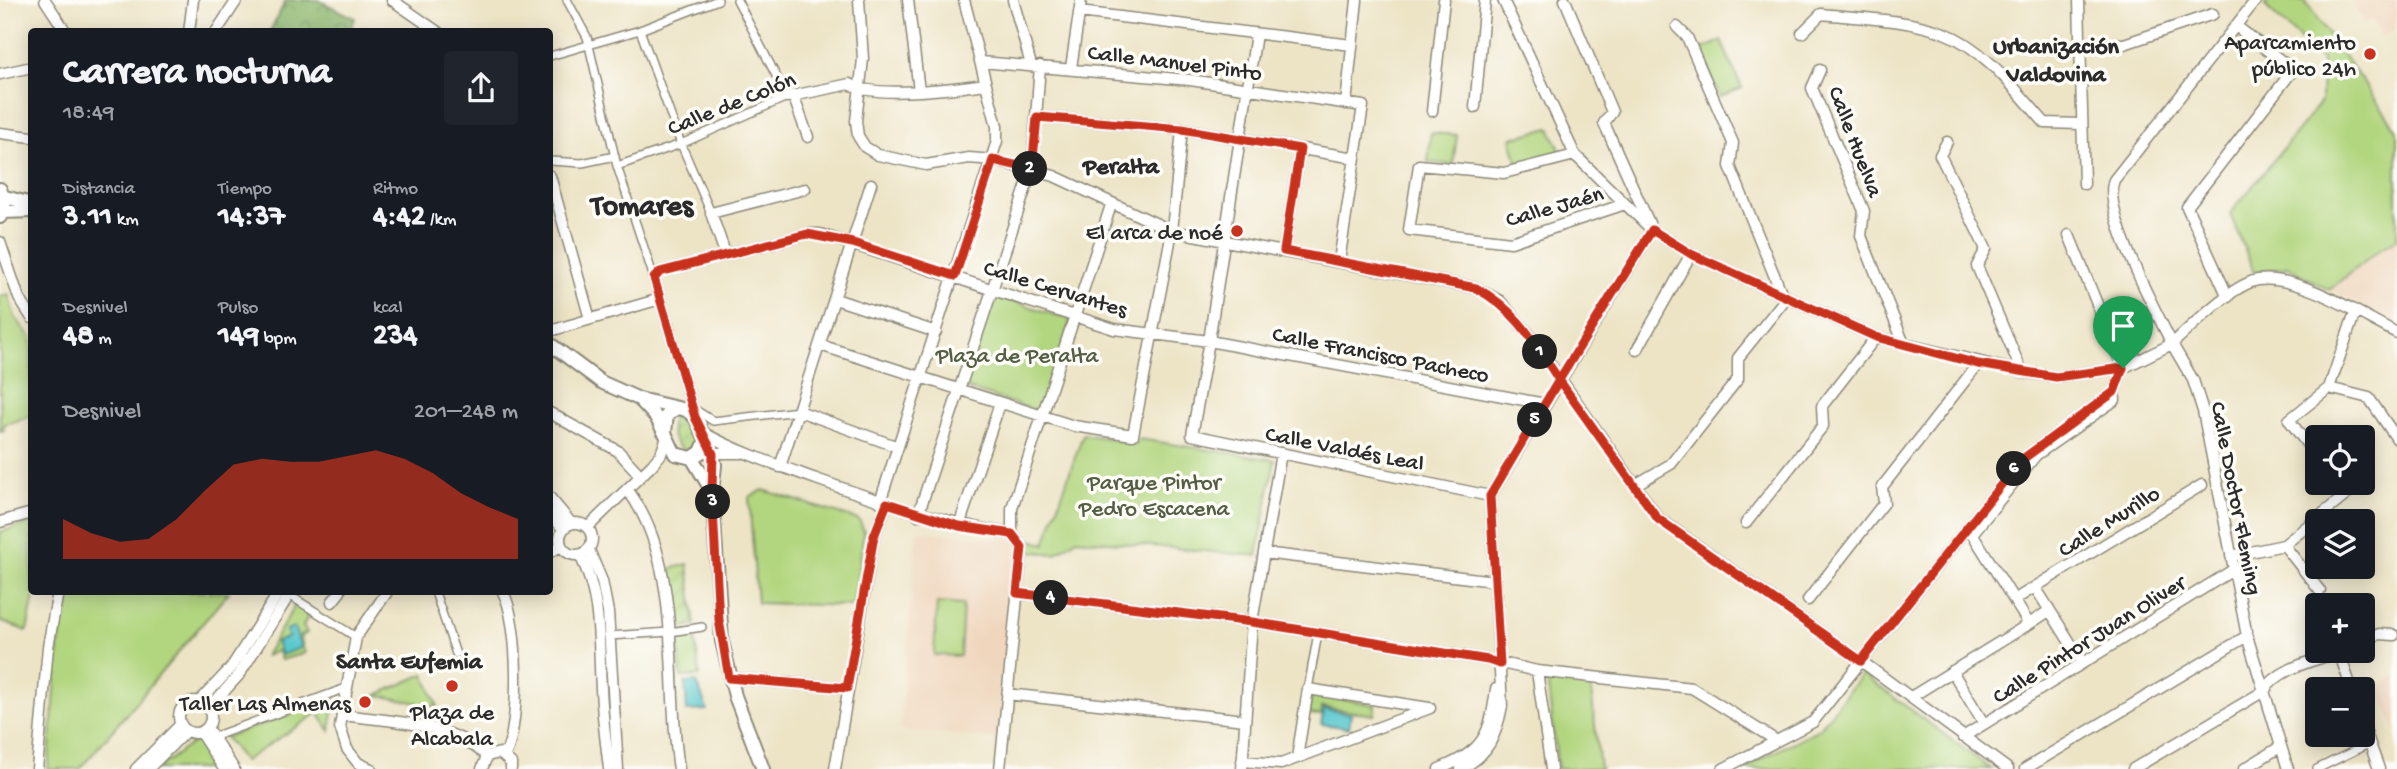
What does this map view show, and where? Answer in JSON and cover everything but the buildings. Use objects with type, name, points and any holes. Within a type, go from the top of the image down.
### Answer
[{"type":"street","points":[[45,0],[63,28]]},
{"type":"street","points":[[190,28],[193,0]]},
{"type":"street","points":[[219,28],[237,0]]},
{"type":"street","points":[[392,0],[432,28]]},
{"type":"street","points":[[567,0],[581,21],[617,166],[695,413],[712,491],[719,620],[729,678],[762,769]]},
{"type":"street","points":[[553,55],[640,30],[718,0]]},
{"type":"street","points":[[737,0],[790,96],[808,137]]},
{"type":"street","points":[[859,0],[863,59],[858,136],[865,147],[878,155],[926,165],[969,158],[993,160],[1032,169],[1054,176],[1111,205],[1172,231],[1476,288],[1500,301],[1529,334],[1658,519],[1861,661],[2008,769]]},
{"type":"street","points":[[908,0],[919,91]]},
{"type":"street","points":[[835,769],[874,536],[898,447],[993,160],[997,126],[964,0]]},
{"type":"street","points":[[918,515],[1032,169],[1037,117],[1036,66],[1013,0]]},
{"type":"street","points":[[1071,68],[1081,0]]},
{"type":"street","points":[[1346,104],[1357,0]]},
{"type":"street","points":[[1432,111],[1444,0]]},
{"type":"street","points":[[1475,107],[1485,0]]},
{"type":"street","points":[[1565,0],[1612,112],[1604,123],[1652,230]]},
{"type":"street","points":[[2079,0],[2084,184]]},
{"type":"street","points":[[2228,297],[2188,206],[2293,70],[2236,26],[2256,0]]},
{"type":"street","points":[[1507,3],[1539,84],[1575,155],[1652,230],[1691,254],[1876,337],[1978,364],[2056,377],[2123,368],[2172,344],[2228,297],[2256,280],[2286,280],[2397,333]]},
{"type":"street","points":[[1079,12],[1352,46]]},
{"type":"street","points":[[1802,33],[1821,14],[1908,24],[1946,34],[1983,58],[2045,122],[2081,124]]},
{"type":"street","points":[[2080,43],[2124,44],[2213,15]]},
{"type":"street","name":"Calle Doctor Fleming","points":[[2236,26],[2114,180],[2109,190],[2127,251],[2172,344],[2193,380],[2203,411],[2247,636],[2288,769]]},
{"type":"street","points":[[1677,27],[1687,37],[1733,144],[1730,166],[1785,297]]},
{"type":"street","points":[[640,30],[681,144],[725,253]]},
{"type":"street","points":[[1209,341],[1256,34]]},
{"type":"street","name":"Calle Manuel Pinto","points":[[981,62],[1071,68],[1249,89],[1363,106],[1355,158]]},
{"type":"street","points":[[0,75],[28,68]]},
{"type":"street","name":"Calle Huelva","points":[[1820,70],[1812,88],[1864,211],[1861,236],[1904,344]]},
{"type":"street","name":"Calle de Colón","points":[[617,166],[681,144],[790,96],[850,83],[859,90]]},
{"type":"street","points":[[859,90],[919,91],[986,84]]},
{"type":"street","points":[[1037,117],[1182,129],[1355,158],[1339,261]]},
{"type":"street","points":[[820,345],[1074,426],[1133,435],[1172,231],[1182,129]]},
{"type":"street","points":[[0,133],[28,136]]},
{"type":"street","points":[[1947,142],[1940,155],[1986,249],[1977,266],[2022,372]]},
{"type":"street","points":[[1284,251],[1300,149]]},
{"type":"street","name":"Calle Jaén","points":[[1575,155],[1504,173],[1419,165],[1409,230],[1511,243],[1625,204]]},
{"type":"street","points":[[553,161],[582,163],[615,156]]},
{"type":"street","points":[[780,467],[871,184]]},
{"type":"street","points":[[553,187],[590,319]]},
{"type":"street","points":[[711,213],[805,189]]},
{"type":"street","points":[[28,202],[1,191],[2,214],[28,211]]},
{"type":"street","points":[[1000,769],[1022,547],[1012,534],[1012,508],[1111,205]]},
{"type":"street","points":[[1461,769],[1481,764],[1497,735],[1502,706],[1490,496],[1652,230]]},
{"type":"street","name":"Calle Cervantes","points":[[654,278],[660,272],[725,253],[807,234],[853,243],[1114,328],[1209,341]]},
{"type":"street","points":[[1723,769],[1813,722],[2030,452],[2114,392],[2123,368],[2068,234]]},
{"type":"street","points":[[0,242],[19,298],[28,312]]},
{"type":"street","points":[[1637,350],[1691,254]]},
{"type":"street","points":[[1635,485],[1671,464],[1738,379],[1738,358],[1785,297]]},
{"type":"street","points":[[553,330],[660,299]]},
{"type":"street","points":[[835,299],[936,332]]},
{"type":"street","points":[[2305,441],[2289,420],[2329,388],[2355,313]]},
{"type":"street","points":[[1746,523],[1823,426],[1822,406],[1876,337]]},
{"type":"street","name":"Calle Francisco Pacheco","points":[[1209,341],[1545,404]]},
{"type":"street","name":"Calle Valdés Leal","points":[[1209,341],[1192,435],[1490,496]]},
{"type":"street","points":[[553,346],[600,382],[639,399],[695,413],[713,421],[799,411],[898,447]]},
{"type":"street","points":[[1808,600],[1884,503],[1881,486],[1978,364]]},
{"type":"street","points":[[2329,388],[2369,398],[2397,439]]},
{"type":"street","points":[[639,399],[656,416],[675,454]]},
{"type":"street","points":[[959,526],[1000,403]]},
{"type":"street","points":[[653,464],[666,435],[667,414],[677,408]]},
{"type":"street","points":[[553,415],[618,451],[641,476]]},
{"type":"street","points":[[703,447],[743,452]]},
{"type":"street","points":[[703,447],[712,491]]},
{"type":"street","points":[[588,527],[653,464],[675,454],[703,447],[743,452],[918,515],[959,526],[1012,534]]},
{"type":"street","points":[[1281,453],[1252,622],[1242,765],[1281,764],[1430,708],[1308,689]]},
{"type":"street","name":"Calle Murillo","points":[[2014,600],[2202,485]]},
{"type":"street","points":[[627,489],[639,505],[660,568],[670,632],[679,769]]},
{"type":"street","points":[[2231,556],[2284,545],[2346,495]]},
{"type":"street","points":[[553,503],[567,526],[561,546],[553,550]]},
{"type":"street","points":[[0,522],[28,514]]},
{"type":"street","points":[[553,515],[567,526]]},
{"type":"street","points":[[567,526],[580,523],[588,527],[593,536],[584,552],[599,611],[600,687],[608,769]]},
{"type":"street","points":[[1970,530],[2029,624]]},
{"type":"street","points":[[2284,545],[2320,591]]},
{"type":"street","points":[[561,546],[569,554],[584,552]]},
{"type":"street","points":[[584,552],[602,581],[609,636],[618,769]]},
{"type":"street","points":[[1264,553],[1494,580]]},
{"type":"street","name":"Calle Pintor Juan Oliver","points":[[1963,737],[2233,570]]},
{"type":"street","points":[[2035,587],[2083,663]]},
{"type":"street","points":[[1017,593],[1252,622],[1537,671],[1692,688],[1777,741]]},
{"type":"street","points":[[37,769],[48,647],[57,595]]},
{"type":"street","points":[[200,701],[231,668],[284,595]]},
{"type":"street","points":[[225,769],[207,732],[209,708],[239,675],[284,595]]},
{"type":"street","points":[[291,595],[356,638]]},
{"type":"street","points":[[332,601],[337,595]]},
{"type":"street","points":[[371,769],[358,763],[347,748],[340,727],[356,638],[385,595]]},
{"type":"street","points":[[436,595],[456,654]]},
{"type":"street","points":[[504,595],[511,612],[514,642],[514,724],[505,755],[511,769]]},
{"type":"street","points":[[1911,697],[2049,611]]},
{"type":"street","points":[[609,636],[702,627]]},
{"type":"street","points":[[1297,758],[1318,633]]},
{"type":"street","points":[[2375,636],[2394,635]]},
{"type":"street","points":[[2025,769],[2247,636]]},
{"type":"street","points":[[2133,769],[2263,691],[2269,682],[2305,662]]},
{"type":"street","points":[[1439,769],[1466,759],[1479,748],[1487,735],[1500,664]]},
{"type":"street","points":[[1537,671],[1551,769]]},
{"type":"street","points":[[1952,671],[1984,724]]},
{"type":"street","points":[[729,678],[847,688]]},
{"type":"street","points":[[183,728],[207,732],[346,688]]},
{"type":"street","points":[[1007,694],[1245,720]]},
{"type":"street","points":[[183,728],[179,712],[191,700],[200,701],[209,708]]},
{"type":"street","points":[[342,715],[443,731],[469,740],[487,756]]},
{"type":"street","points":[[136,769],[183,728]]},
{"type":"street","points":[[148,769],[183,728]]},
{"type":"street","points":[[207,732],[234,769]]},
{"type":"street","points":[[2244,769],[2280,747]]},
{"type":"street","points":[[2317,769],[2362,747]]},
{"type":"street","points":[[2371,747],[2379,769]]},
{"type":"street","points":[[487,756],[500,753],[505,755]]},
{"type":"street","points":[[482,769],[487,756]]},
{"type":"shaded area","points":[[2351,0],[2397,0],[2397,28],[2382,37],[2372,19],[2365,23]]},
{"type":"shaded area","points":[[2397,239],[2397,322],[2329,290],[2377,251]]},
{"type":"shaded area","points":[[917,531],[1008,539],[1015,544],[997,739],[900,730]]},
{"type":"shaded area","points":[[2397,675],[2397,732],[2377,689]]},
{"type":"green space","points":[[286,0],[318,0],[355,18],[351,28],[272,28]]},
{"type":"green space","points":[[2269,0],[2304,0],[2397,130],[2397,239],[2377,251],[2329,290],[2288,267],[2254,272],[2230,214],[2321,102],[2322,59],[2265,6]]},
{"type":"green space","points":[[1721,41],[1742,88],[1720,97],[1700,50]]},
{"type":"green space","points":[[1550,128],[1561,152],[1518,164],[1511,138]]},
{"type":"green space","points":[[1431,133],[1457,135],[1453,165],[1428,162]]},
{"type":"green space","points":[[8,294],[15,317],[28,334],[28,417],[3,425],[4,430],[0,431],[0,297]]},
{"type":"green space","name":"Plaza de Peralta","points":[[994,295],[1071,320],[1041,412],[963,387]]},
{"type":"green space","points":[[684,415],[690,421],[698,444],[694,450],[684,451],[675,440],[671,423],[672,418]]},
{"type":"green space","name":"Parque Pintor Pedro Escacena","points":[[1083,434],[1136,444],[1139,439],[1275,460],[1257,556],[1077,539],[1055,554],[1027,551],[1024,538],[1045,544]]},
{"type":"green space","points":[[763,490],[859,520],[864,531],[853,606],[757,603],[749,497]]},
{"type":"green space","points":[[28,524],[28,595],[34,595],[27,631],[0,621],[0,532]]},
{"type":"green space","points":[[688,564],[695,625],[677,628],[669,569]]},
{"type":"green space","points":[[64,595],[226,595],[80,769],[48,769]]},
{"type":"green space","points":[[297,602],[311,611],[303,626],[307,633],[300,636],[305,653],[281,660],[278,651],[265,656]]},
{"type":"green space","points":[[937,603],[963,605],[960,656],[934,655]]},
{"type":"green space","points":[[678,632],[694,632],[700,676],[681,677]]},
{"type":"green space","points":[[424,674],[438,707],[377,695]]},
{"type":"green space","points":[[1862,674],[1991,769],[1741,769],[1819,729]]},
{"type":"green space","points":[[1547,678],[1590,681],[1600,769],[1558,769]]},
{"type":"green space","points":[[1312,693],[1375,705],[1374,715],[1322,707],[1321,715],[1308,714]]},
{"type":"green space","points":[[335,699],[330,731],[318,713],[244,761],[225,737]]},
{"type":"green space","points":[[199,738],[217,769],[157,769]]},
{"type":"water","points":[[294,627],[301,648],[281,655],[276,642],[289,637],[286,630]]},
{"type":"water","points":[[697,682],[707,710],[687,711],[685,683]]},
{"type":"water","points":[[1324,709],[1351,714],[1349,728],[1321,724]]},
{"type":"place","name":"Aparcamiento público 24h","points":[[2370,54]]},
{"type":"place","name":"El arca de noé","points":[[1237,231]]},
{"type":"place","name":"Plaza de Alcabala","points":[[452,686]]},
{"type":"place","name":"Taller Las Almenas","points":[[365,702]]},
{"type":"district","name":"Urbanización Valdovina","points":[[2056,59]]},
{"type":"district","name":"Peralta","points":[[1121,165]]},
{"type":"district","name":"Tomares","points":[[642,204]]},
{"type":"district","name":"Santa Eufemia","points":[[409,660]]},
{"type":"route","points":[[2123,368],[2056,377],[1978,364],[1876,337],[1691,254],[1652,230],[1559,380],[1529,334],[1500,301],[1476,288],[1446,280],[1284,251],[1300,149],[1182,129],[1075,119],[1037,117],[1032,169],[993,160],[955,276],[853,243],[820,234],[807,234],[725,253],[660,272],[654,278],[695,417],[713,454],[715,481],[712,491],[719,620],[729,678],[847,688],[874,536],[887,503],[959,526],[1012,534],[1022,547],[1017,593],[1252,622],[1500,664],[1490,496],[1559,380],[1658,519],[1861,661],[2020,461],[2114,392],[2123,368]]}]
